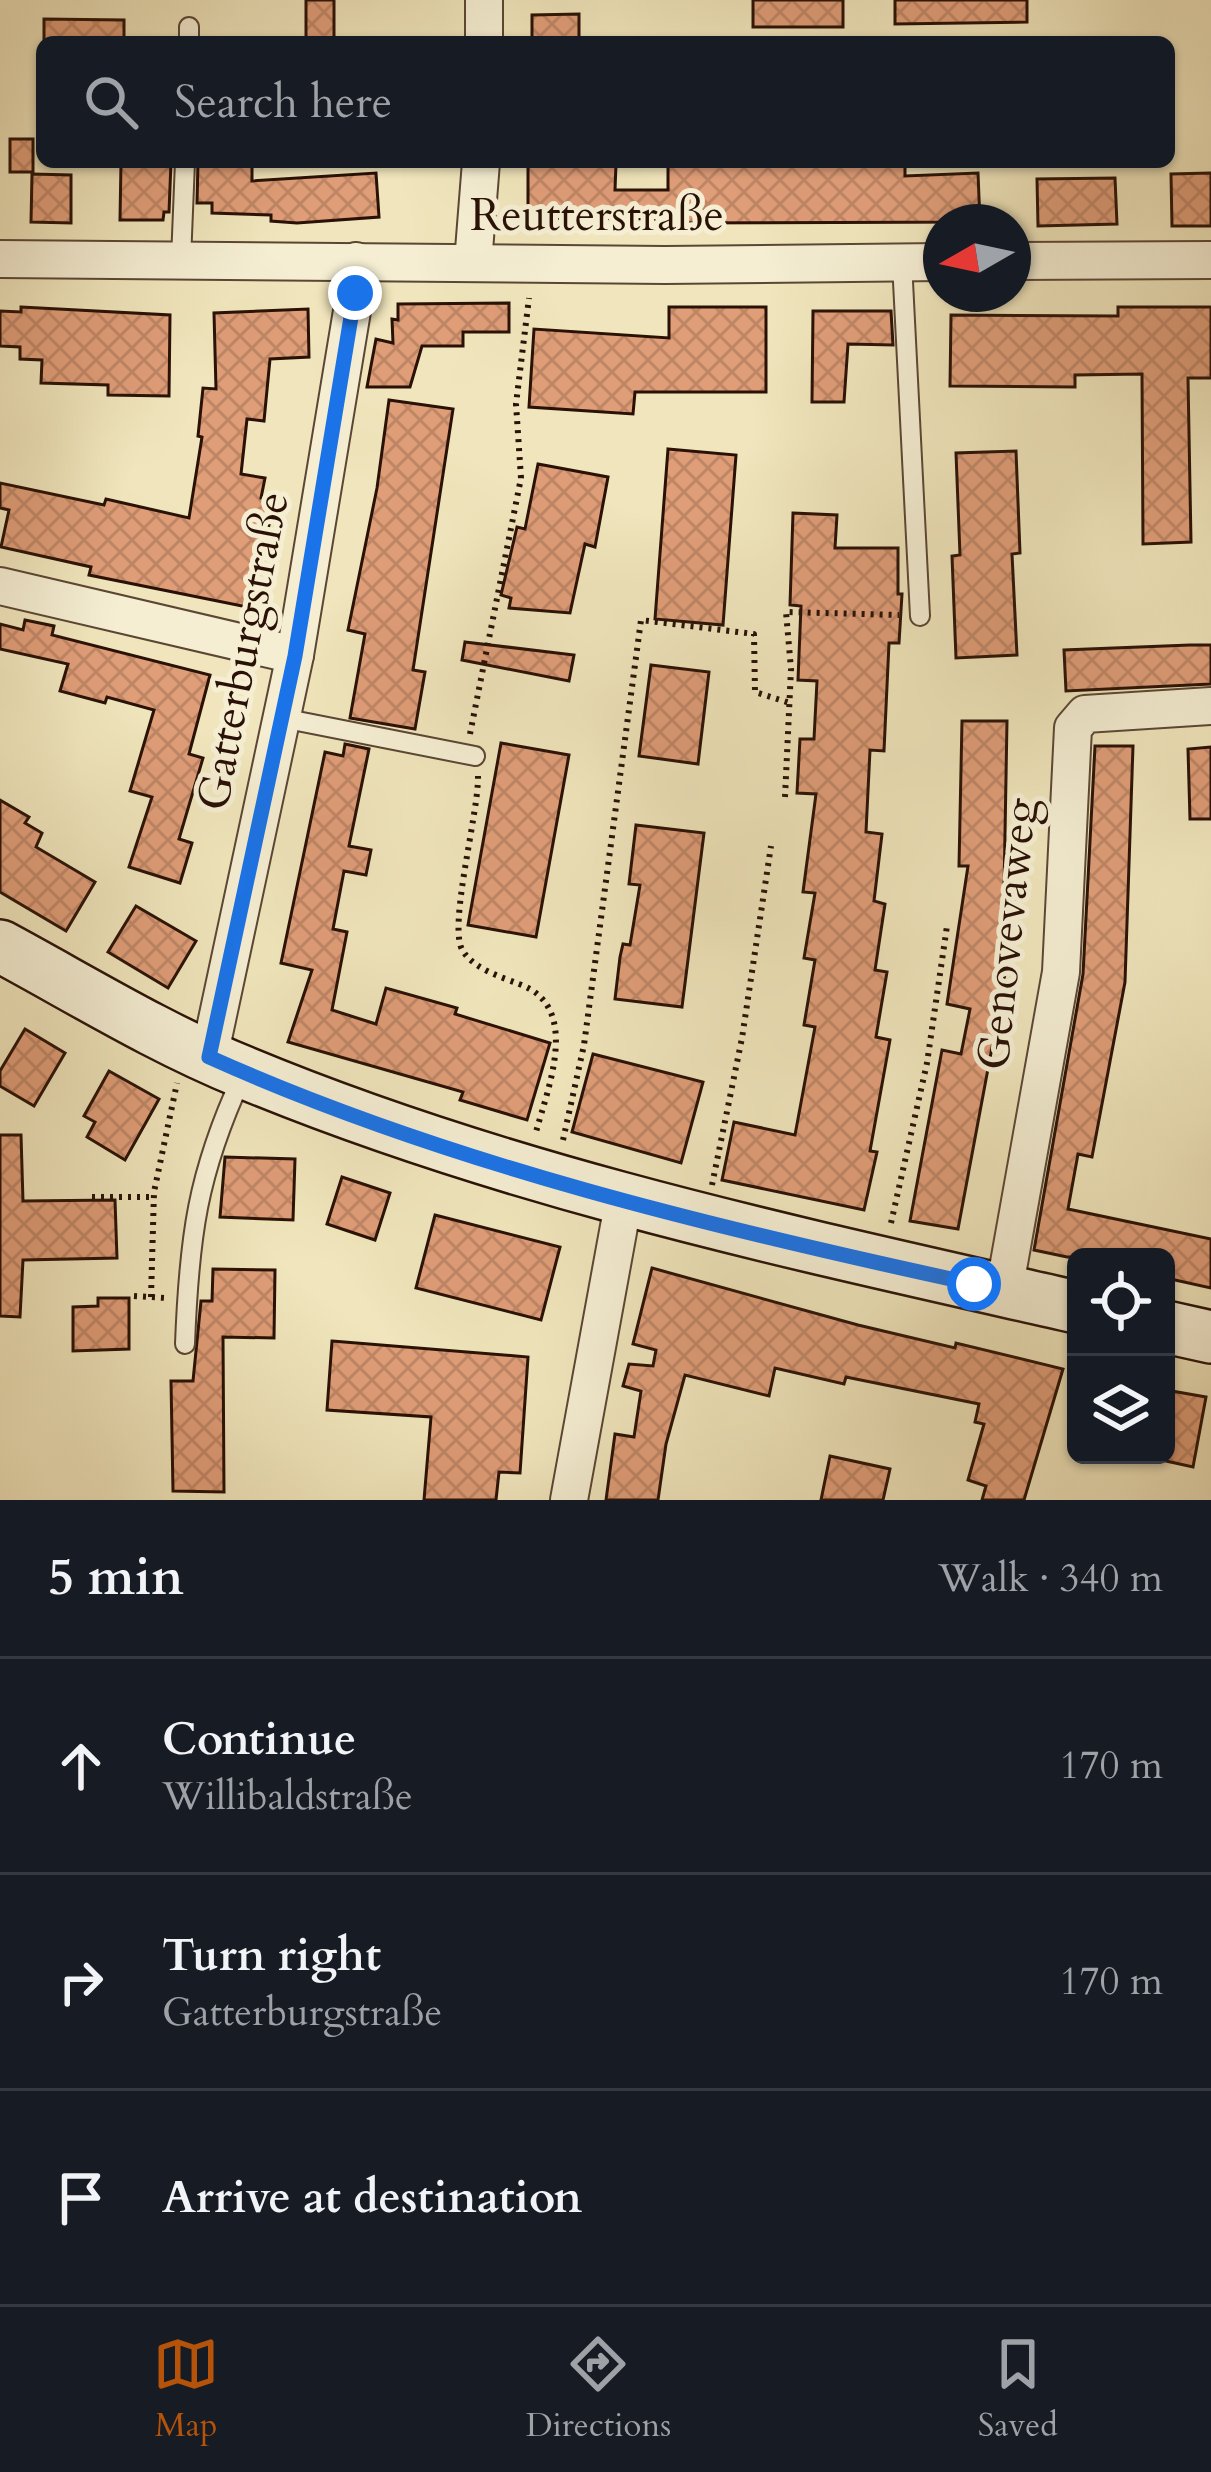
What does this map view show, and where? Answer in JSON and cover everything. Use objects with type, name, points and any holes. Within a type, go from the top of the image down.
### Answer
[{"type":"street","points":[[484,0],[484,36]]},
{"type":"street","points":[[473,263],[481,168]]},
{"type":"street","name":"Reutterstraße","points":[[0,259],[923,262]]},
{"type":"street","points":[[1031,261],[1211,260]]},
{"type":"street","name":"Gatterburgstraße","points":[[210,1070],[295,656],[355,293],[356,261]]},
{"type":"street","points":[[0,586],[295,656]]},
{"type":"street","name":"Genovevaweg","points":[[1004,1291],[1061,972],[1073,728],[1084,714],[1211,706]]},
{"type":"street","points":[[0,946],[210,1070],[624,1199],[1067,1305]]},
{"type":"street","points":[[569,1500],[624,1199]]},
{"type":"street","points":[[1175,1329],[1211,1337]]},
{"type":"lane","points":[[181,260],[185,168]]},
{"type":"lane","points":[[902,262],[920,616]]},
{"type":"lane","points":[[282,718],[475,756]]},
{"type":"lane","points":[[185,1344],[188,1265],[202,1177],[215,1133],[210,1070]]},
{"type":"path","points":[[530,1153],[555,1065],[557,1042],[550,1010],[538,991],[490,973],[462,951],[456,928],[478,800],[475,756],[469,741],[472,714],[521,478],[516,404],[531,281]]},
{"type":"path","points":[[785,797],[790,703],[786,612],[920,616]]},
{"type":"path","points":[[558,1162],[584,1045],[641,620],[754,634],[755,692],[790,703]]},
{"type":"path","points":[[705,1221],[742,1038],[771,845]]},
{"type":"path","points":[[881,1264],[927,1063],[947,926]]},
{"type":"path","points":[[151,1297],[154,1197],[210,1070]]},
{"type":"path","points":[[92,1197],[154,1197]]},
{"type":"building","points":[[306,0],[334,0],[334,36],[306,36]]},
{"type":"building","points":[[753,0],[843,0],[843,27],[753,27]]},
{"type":"building","points":[[895,0],[1027,0],[1027,22],[895,24]]},
{"type":"building","points":[[579,14],[579,36],[532,36],[532,15]]},
{"type":"building","points":[[44,19],[124,20],[124,36],[44,36]]},
{"type":"building","points":[[10,139],[33,139],[33,172],[10,172]]},
{"type":"building","points":[[121,168],[171,168],[169,212],[164,212],[163,220],[120,220]]},
{"type":"building","points":[[198,168],[252,168],[252,181],[376,173],[379,217],[271,221],[271,215],[212,213],[212,203],[197,203]]},
{"type":"building","points":[[528,168],[616,168],[615,190],[668,190],[668,168],[905,168],[905,176],[978,173],[979,204],[923,204],[923,222],[667,223],[668,219],[528,218]]},
{"type":"building","points":[[1211,173],[1211,226],[1172,226],[1171,174]]},
{"type":"building","points":[[32,174],[71,175],[71,223],[31,222]]},
{"type":"building","points":[[1115,178],[1117,224],[1038,226],[1037,179]]},
{"type":"building","points":[[509,303],[509,332],[463,332],[463,346],[422,346],[410,387],[367,387],[376,339],[393,343],[392,319],[398,320],[398,304]]},
{"type":"building","points":[[21,307],[170,315],[169,396],[108,395],[108,385],[41,383],[42,360],[20,359],[20,347],[0,346],[0,311],[21,312]]},
{"type":"building","points":[[669,307],[766,307],[766,392],[635,392],[633,414],[529,407],[534,329],[669,338]]},
{"type":"building","points":[[1118,307],[1211,307],[1211,378],[1188,378],[1191,542],[1143,544],[1142,374],[1075,375],[1075,387],[950,386],[951,315],[1118,316]]},
{"type":"building","points":[[308,309],[309,357],[270,359],[264,421],[247,419],[241,474],[265,478],[261,498],[274,500],[252,608],[89,575],[91,567],[1,547],[9,510],[0,508],[0,483],[189,518],[202,437],[198,436],[203,388],[216,389],[214,313]]},
{"type":"building","points":[[813,311],[891,311],[893,345],[848,344],[844,402],[812,402]]},
{"type":"building","points":[[389,400],[453,409],[413,670],[425,672],[415,729],[350,718],[365,634],[348,630],[377,488]]},
{"type":"building","points":[[668,449],[736,455],[723,625],[655,619]]},
{"type":"building","points":[[1016,451],[1020,553],[1012,554],[1017,655],[956,658],[952,556],[960,555],[956,453]]},
{"type":"building","points":[[538,464],[608,477],[595,547],[585,544],[570,613],[509,608],[511,598],[501,595],[517,527],[525,529]]},
{"type":"building","points":[[793,513],[837,515],[835,548],[898,548],[899,643],[889,643],[884,751],[870,750],[866,832],[882,834],[874,901],[885,904],[875,970],[887,972],[876,1037],[890,1040],[870,1151],[877,1152],[864,1210],[722,1180],[734,1122],[795,1135],[815,1027],[804,1025],[815,960],[804,958],[815,893],[803,892],[816,794],[797,793],[800,739],[814,739],[817,681],[798,680],[801,606],[790,605]]},
{"type":"building","points":[[25,620],[54,626],[52,635],[210,675],[189,754],[203,758],[179,839],[192,843],[180,883],[129,867],[152,797],[130,791],[154,710],[60,691],[68,664],[0,649],[0,624],[23,630]]},
{"type":"building","points":[[465,642],[574,655],[569,681],[462,660]]},
{"type":"building","points":[[1211,645],[1211,684],[1066,691],[1064,650]]},
{"type":"building","points":[[651,665],[709,672],[698,764],[639,756]]},
{"type":"building","points":[[962,721],[1007,721],[1004,891],[1016,892],[958,1229],[910,1221],[942,1050],[961,1054],[970,1009],[947,1004],[968,866],[959,866]]},
{"type":"building","points":[[501,743],[569,755],[536,937],[468,925]]},
{"type":"building","points":[[345,744],[369,749],[349,846],[371,850],[366,875],[344,871],[333,929],[347,932],[332,1010],[376,1024],[386,988],[457,1008],[455,1014],[550,1043],[527,1120],[460,1100],[463,1092],[288,1042],[312,970],[281,963],[325,752],[343,756]]},
{"type":"building","points":[[1095,746],[1133,746],[1125,982],[1092,1157],[1078,1154],[1068,1209],[1211,1239],[1211,1288],[1175,1280],[1175,1248],[1067,1248],[1067,1257],[1034,1250],[1083,974]]},
{"type":"building","points":[[1211,747],[1211,819],[1190,819],[1188,749]]},
{"type":"building","points":[[0,800],[29,817],[25,823],[42,833],[36,847],[95,882],[66,931],[0,892]]},
{"type":"building","points":[[636,825],[704,833],[682,1007],[615,999],[620,957],[623,944],[630,945],[640,885],[629,884]]},
{"type":"building","points":[[136,906],[196,941],[168,988],[108,952]]},
{"type":"building","points":[[25,1029],[65,1053],[34,1106],[0,1086],[0,1071]]},
{"type":"building","points":[[593,1054],[703,1082],[681,1163],[572,1132]]},
{"type":"building","points":[[109,1071],[159,1099],[125,1160],[87,1137],[95,1122],[84,1116]]},
{"type":"building","points":[[0,1135],[21,1135],[23,1201],[115,1200],[117,1258],[23,1260],[20,1317],[0,1316]]},
{"type":"building","points":[[225,1157],[295,1159],[293,1220],[220,1217]]},
{"type":"building","points":[[342,1177],[390,1193],[375,1240],[327,1224]]},
{"type":"building","points":[[435,1215],[560,1247],[541,1320],[416,1288]]},
{"type":"building","points":[[652,1268],[858,1325],[1063,1369],[1024,1500],[982,1500],[986,1486],[968,1480],[984,1424],[975,1422],[979,1404],[846,1377],[844,1384],[775,1368],[769,1396],[685,1375],[666,1444],[658,1500],[606,1500],[615,1434],[634,1437],[641,1391],[623,1386],[629,1364],[653,1366],[656,1350],[633,1344]]},
{"type":"building","points":[[213,1269],[275,1270],[274,1338],[223,1337],[224,1492],[173,1491],[171,1381],[193,1381],[201,1301],[212,1301]]},
{"type":"building","points":[[98,1298],[129,1298],[129,1349],[73,1351],[73,1307],[98,1306]]},
{"type":"building","points":[[332,1341],[528,1357],[520,1473],[499,1472],[496,1500],[424,1500],[431,1417],[327,1410]]},
{"type":"building","points":[[1175,1392],[1206,1397],[1193,1467],[1175,1463]]},
{"type":"building","points":[[830,1456],[890,1469],[883,1500],[821,1500]]},
{"type":"route","points":[[355,293],[295,656],[209,1057],[409,1135],[624,1199],[974,1284]]}]
